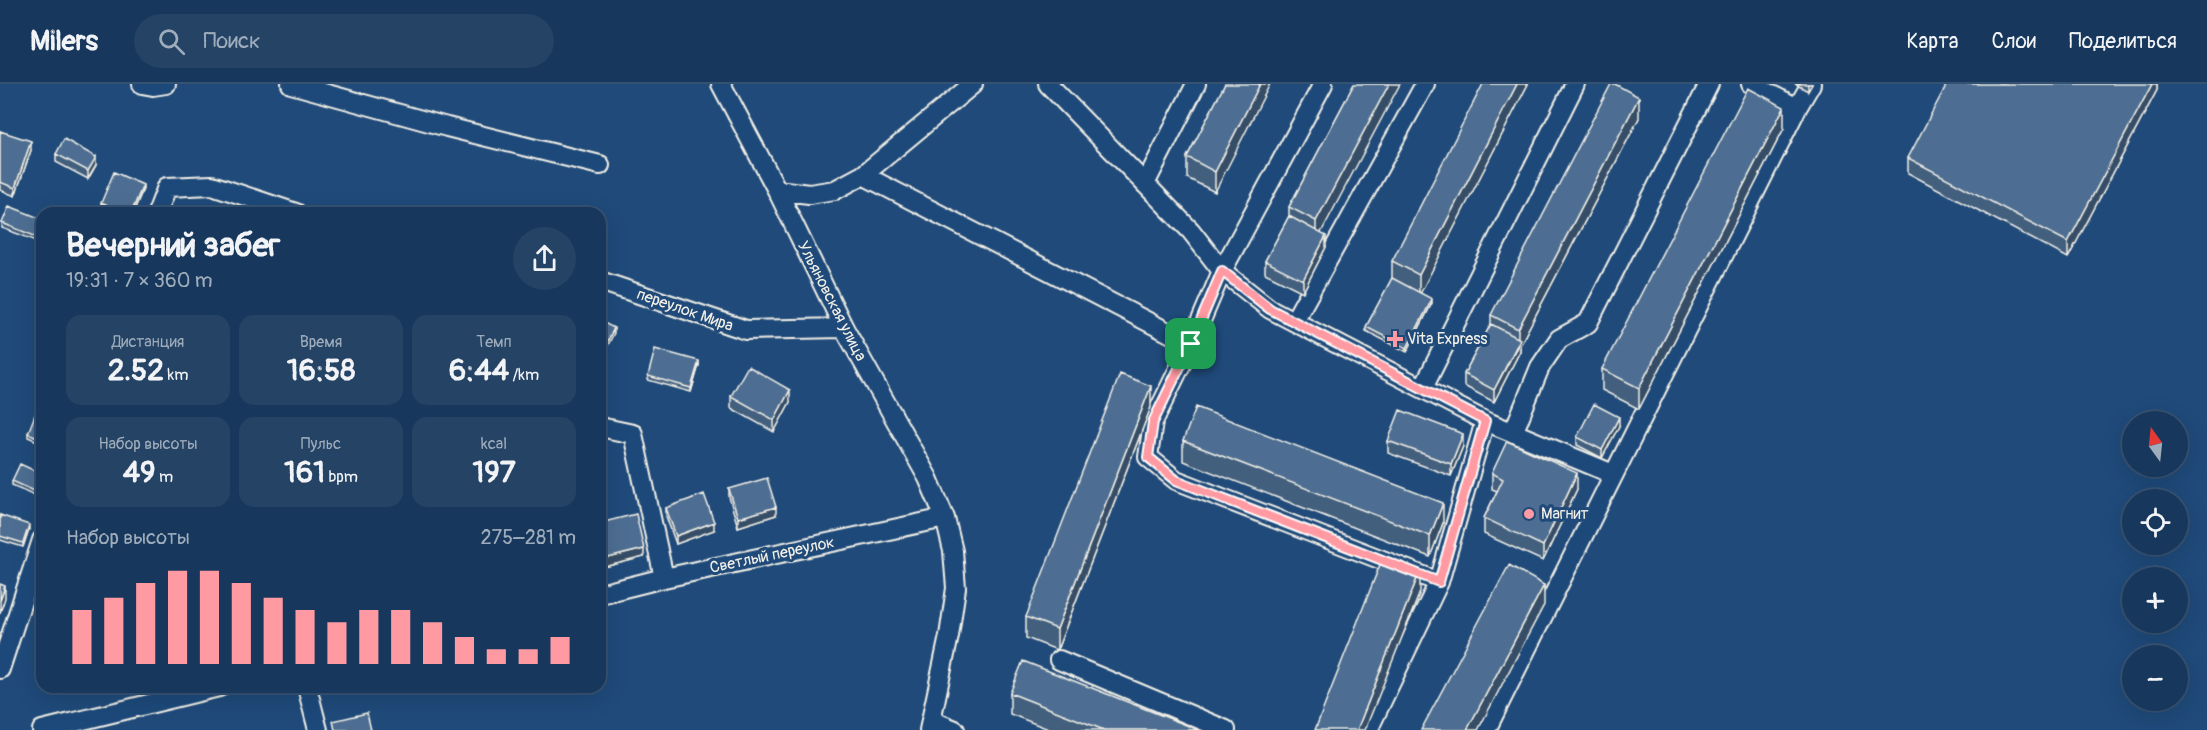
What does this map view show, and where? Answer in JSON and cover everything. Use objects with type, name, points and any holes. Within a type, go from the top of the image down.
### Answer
[{"type":"street","points":[[142,84],[153,86],[166,84]]},
{"type":"street","points":[[291,84],[447,127],[600,165]]},
{"type":"street","name":"Ульяновская улица","points":[[721,84],[777,190],[844,328],[928,478],[945,518],[956,588],[949,636],[930,725]]},
{"type":"street","points":[[777,190],[809,194],[835,190],[862,175],[973,84]]},
{"type":"street","points":[[1048,84],[1191,231],[1222,271],[1270,309],[1485,421],[1613,474]]},
{"type":"street","points":[[1145,184],[1196,84]]},
{"type":"street","points":[[1323,84],[1222,271],[1191,344],[1153,422],[1148,457],[1176,480],[1439,582]]},
{"type":"street","points":[[1294,321],[1425,84]]},
{"type":"street","points":[[1423,388],[1575,84]]},
{"type":"street","points":[[1513,433],[1540,367],[1558,339],[1587,323],[1709,84]]},
{"type":"street","points":[[1751,84],[1797,108]]},
{"type":"street","points":[[1486,730],[1811,84]]},
{"type":"street","points":[[862,175],[1191,344]]},
{"type":"street","points":[[159,207],[167,187],[212,185],[278,207]]},
{"type":"street","name":"переулок Мира","points":[[606,283],[746,330],[844,328]]},
{"type":"street","points":[[1368,730],[1439,582],[1485,421]]},
{"type":"street","points":[[606,428],[633,434],[663,578]]},
{"type":"street","name":"Светлый переулок","points":[[606,592],[663,578],[945,518]]},
{"type":"street","points":[[0,669],[36,558]]},
{"type":"street","points":[[1059,660],[1226,730]]},
{"type":"street","points":[[42,730],[194,693]]},
{"type":"street","points":[[309,693],[318,730]]},
{"type":"street","points":[[930,725],[955,730]]},
{"type":"building","points":[[1225,84],[1260,84],[1215,172],[1187,157]]},
{"type":"building","points":[[1354,84],[1389,84],[1316,221],[1289,207]]},
{"type":"building","points":[[1483,84],[1517,84],[1419,275],[1392,261]]},
{"type":"building","points":[[1611,84],[1639,97],[1518,329],[1491,315]]},
{"type":"building","points":[[1947,84],[2152,84],[2068,242],[1908,158]]},
{"type":"building","points":[[1748,88],[1784,107],[1639,388],[1602,369]]},
{"type":"building","points":[[0,131],[31,141],[15,188],[0,182]]},
{"type":"building","points":[[64,139],[96,157],[88,171],[56,154]]},
{"type":"building","points":[[114,172],[143,185],[134,207],[111,207],[101,203]]},
{"type":"building","points":[[9,206],[36,217],[36,237],[2,223]]},
{"type":"building","points":[[1289,216],[1326,236],[1303,280],[1265,261]]},
{"type":"building","points":[[1392,278],[1432,299],[1407,348],[1366,327]]},
{"type":"building","points":[[606,324],[614,328],[606,344]]},
{"type":"building","points":[[1491,324],[1520,339],[1494,390],[1464,374]]},
{"type":"building","points":[[655,349],[699,361],[691,388],[648,376]]},
{"type":"building","points":[[748,366],[790,390],[774,420],[731,396]]},
{"type":"building","points":[[1120,374],[1151,386],[1057,629],[1026,617]]},
{"type":"building","points":[[1594,404],[1619,417],[1602,450],[1577,437]]},
{"type":"building","points":[[1196,407],[1443,503],[1430,536],[1183,441]]},
{"type":"building","points":[[1400,410],[1463,434],[1451,464],[1388,441]]},
{"type":"building","points":[[36,412],[36,436],[28,433]]},
{"type":"building","name":"Магнит","points":[[1507,441],[1577,473],[1543,546],[1484,518],[1503,479],[1492,473]]},
{"type":"building","points":[[20,464],[36,471],[36,492],[12,481]]},
{"type":"building","points":[[767,478],[776,507],[738,518],[729,489]]},
{"type":"building","points":[[704,494],[714,522],[676,536],[666,508]]},
{"type":"building","points":[[636,514],[644,549],[606,558],[606,522]]},
{"type":"building","points":[[0,515],[29,525],[23,543],[0,536]]},
{"type":"building","points":[[1383,557],[1420,571],[1357,730],[1315,730]]},
{"type":"building","points":[[1509,565],[1544,585],[1467,730],[1421,730]]},
{"type":"building","points":[[0,584],[5,586],[0,601]]},
{"type":"building","points":[[1023,661],[1199,730],[1104,730],[1010,693]]},
{"type":"building","points":[[367,713],[371,730],[335,730],[333,721]]},
{"type":"place","name":"Vita Express","points":[[1395,339]]},
{"type":"place","name":"Магнит","points":[[1529,514]]},
{"type":"route","points":[[1222,271],[1270,309],[1485,421],[1439,582],[1176,480],[1148,457],[1153,422],[1191,344],[1222,271]]}]
